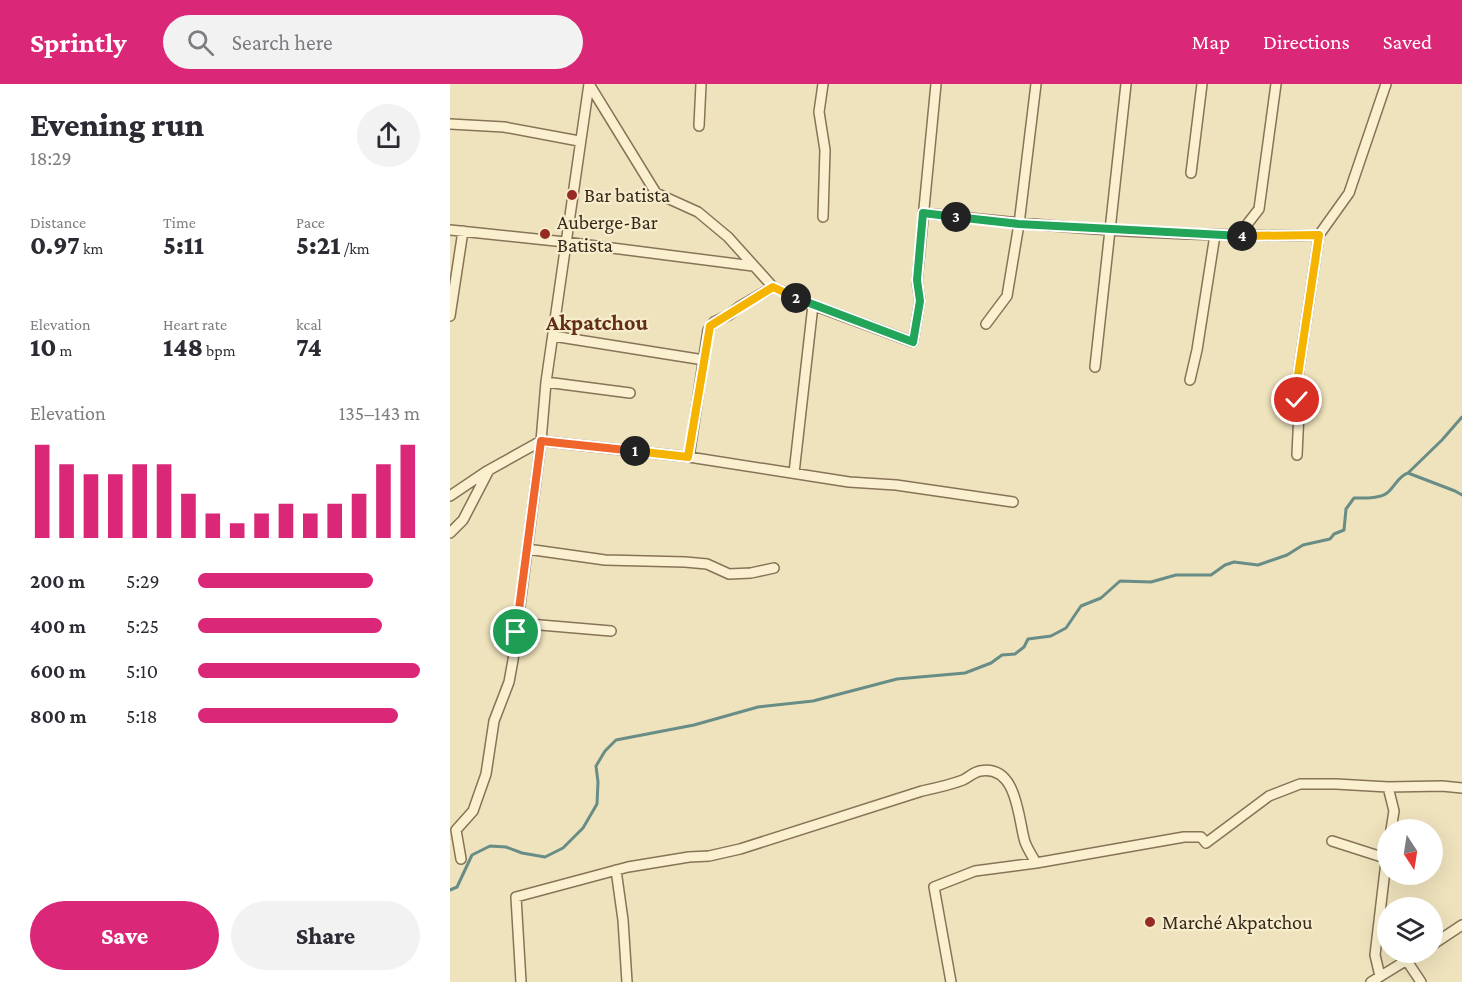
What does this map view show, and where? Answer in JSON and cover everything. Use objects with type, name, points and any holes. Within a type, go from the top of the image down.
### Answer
[{"type":"street","points":[[460,859],[453,827],[473,812],[486,774],[494,721],[509,682],[541,441],[546,382],[589,84]]},
{"type":"street","points":[[589,84],[656,193],[698,212],[728,237],[773,287],[813,305],[913,342],[920,301],[917,280],[936,84]]},
{"type":"street","points":[[699,126],[701,84]]},
{"type":"street","points":[[823,84],[819,112],[825,150],[823,217]]},
{"type":"street","points":[[986,324],[1007,296],[1019,224],[1036,84]]},
{"type":"street","points":[[1095,367],[1126,84]]},
{"type":"street","points":[[1191,173],[1202,84]]},
{"type":"street","points":[[1238,236],[1258,209],[1276,84]]},
{"type":"street","points":[[1297,455],[1299,412],[1297,382],[1319,235],[1349,193],[1386,84]]},
{"type":"street","points":[[450,123],[504,127],[579,141]]},
{"type":"street","points":[[923,213],[1019,224],[1215,235],[1319,235]]},
{"type":"street","points":[[450,230],[753,266]]},
{"type":"street","points":[[450,316],[463,231]]},
{"type":"street","points":[[1190,380],[1197,350],[1215,235]]},
{"type":"street","points":[[688,457],[710,326],[773,287]]},
{"type":"street","points":[[794,473],[813,305]]},
{"type":"street","points":[[553,336],[704,360]]},
{"type":"street","points":[[546,382],[630,393]]},
{"type":"street","points":[[450,496],[489,470],[541,441],[688,457],[849,482],[896,485],[1013,502]]},
{"type":"street","points":[[450,534],[463,520],[489,470]]},
{"type":"street","points":[[527,549],[605,560],[707,564],[729,574],[751,573],[774,568]]},
{"type":"street","points":[[517,623],[611,631]]},
{"type":"street","points":[[521,982],[516,897],[616,870],[740,849],[922,791],[952,784],[979,771],[992,771],[1003,777],[1012,789],[1025,843],[1036,863]]},
{"type":"street","points":[[951,982],[934,887],[975,871],[1036,863],[1184,837],[1201,837],[1206,843],[1269,796],[1300,784],[1462,788]]},
{"type":"street","points":[[1388,787],[1394,804],[1392,819]]},
{"type":"street","points":[[1332,841],[1377,856]]},
{"type":"street","points":[[616,870],[623,920],[627,982]]},
{"type":"street","points":[[1380,976],[1375,955],[1381,885]]},
{"type":"street","points":[[1443,938],[1462,925]]},
{"type":"street","points":[[1371,982],[1403,963]]},
{"type":"street","points":[[1408,963],[1421,982]]},
{"type":"waterway","points":[[1408,473],[1462,417]]},
{"type":"waterway","points":[[450,890],[457,887],[472,855],[490,846],[506,847],[522,853],[545,857],[563,848],[583,828],[597,804],[596,766],[605,751],[616,740],[694,725],[758,707],[813,701],[897,679],[965,673],[991,663],[1002,655],[1015,654],[1024,647],[1028,639],[1051,636],[1066,628],[1081,606],[1101,598],[1120,581],[1151,582],[1176,575],[1211,575],[1225,565],[1234,562],[1258,565],[1287,555],[1303,545],[1330,539],[1334,534],[1344,530],[1346,509],[1354,498],[1384,495],[1408,473],[1462,495]]},
{"type":"place","name":"Bar batista","points":[[572,195]]},
{"type":"place","name":"Auberge-Bar Batista","points":[[545,234]]},
{"type":"place","name":"Marché Akpatchou","points":[[1150,922]]},
{"type":"district","name":"Akpatchou","points":[[597,322]]},
{"type":"route","points":[[516,632],[541,441],[688,457],[708,330],[714,322],[773,287],[813,305],[913,342],[920,301],[917,280],[923,213],[1019,224],[1238,236],[1319,235],[1297,382],[1297,400]]}]
